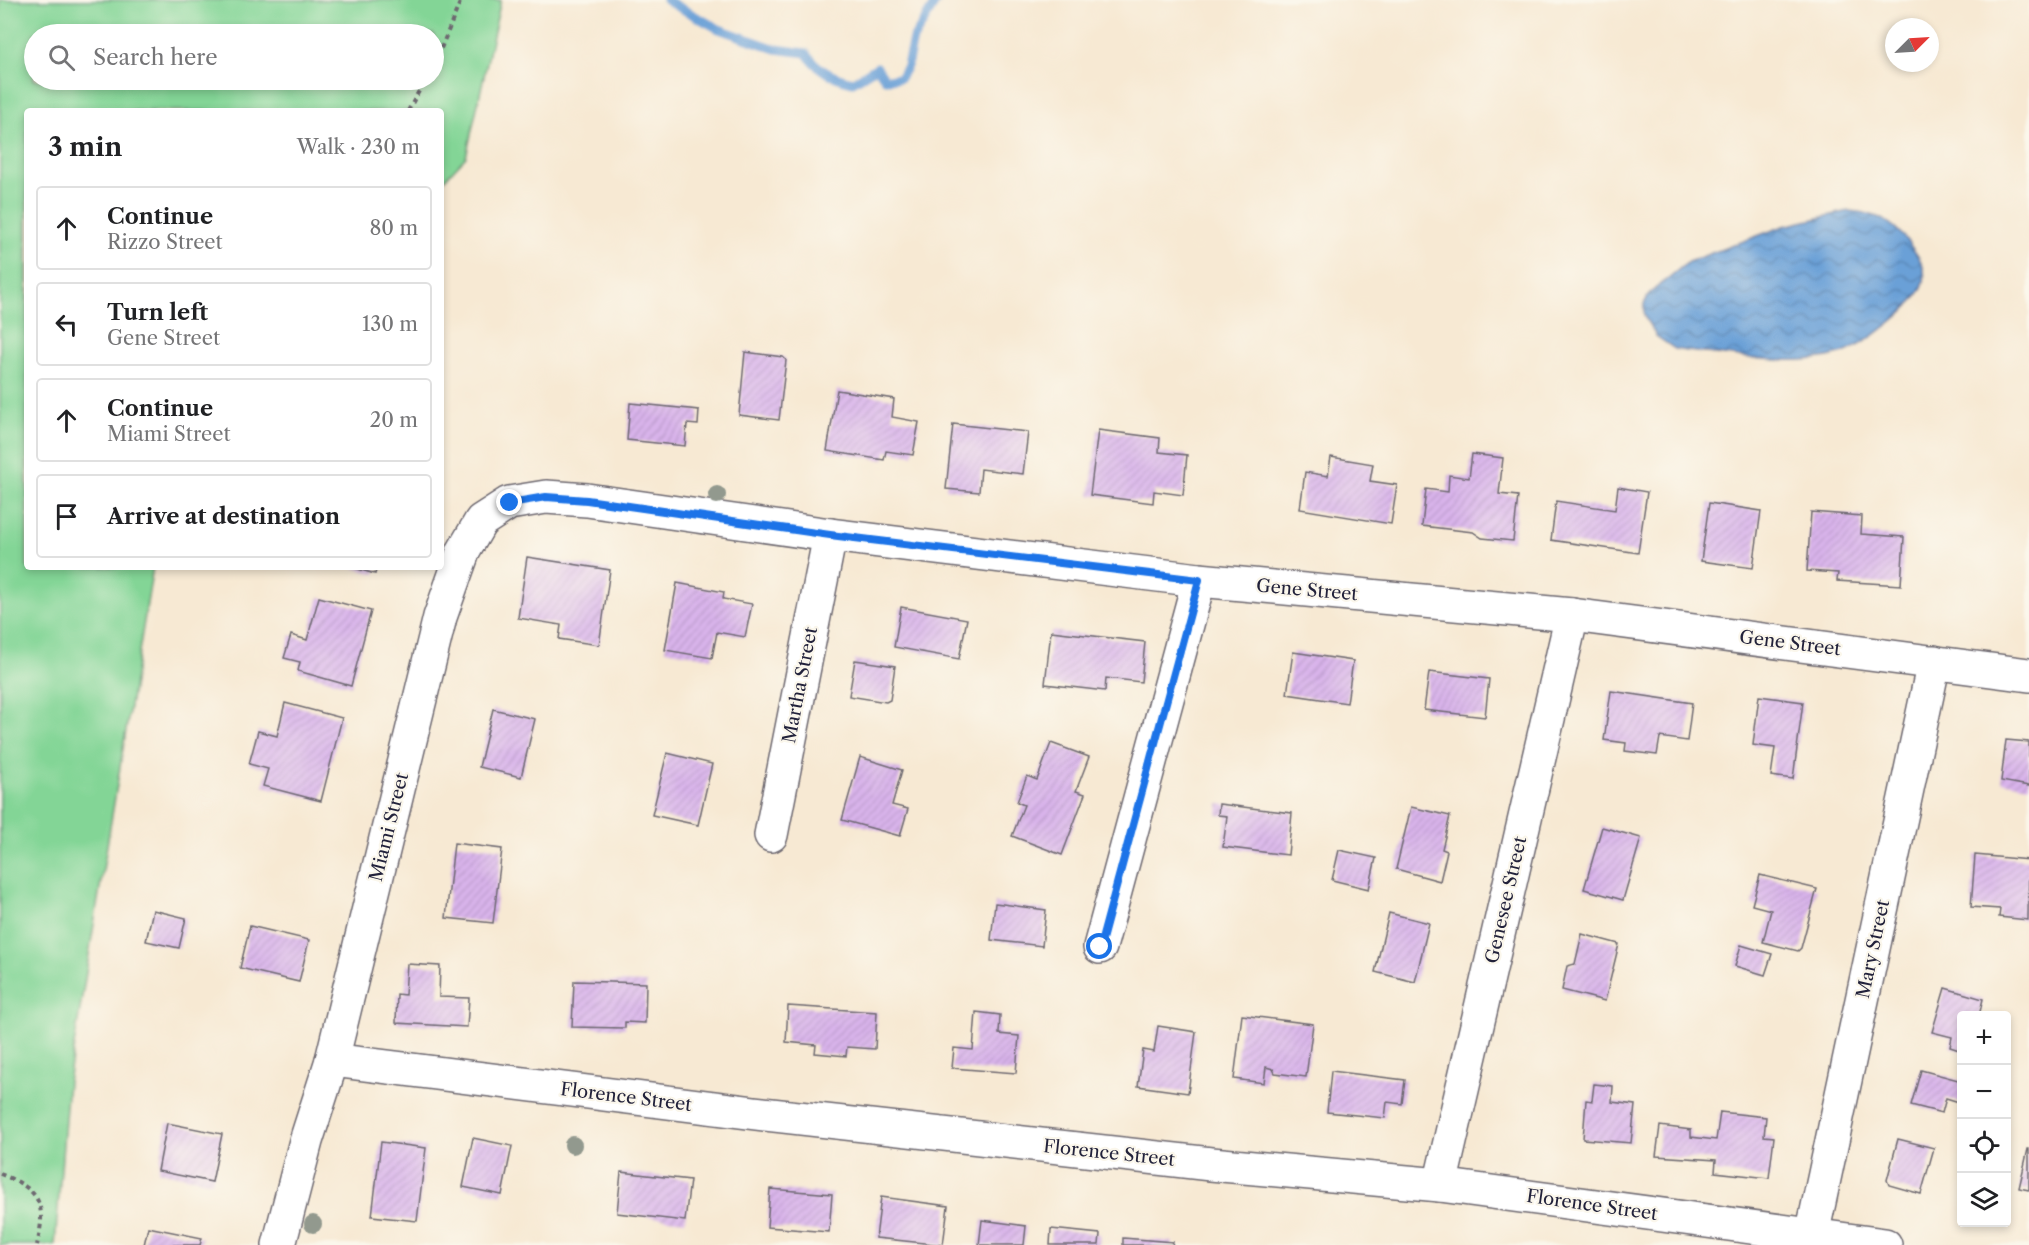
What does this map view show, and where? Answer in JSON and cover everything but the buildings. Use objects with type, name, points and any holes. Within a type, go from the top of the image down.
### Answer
[{"type":"street","name":"Miami Street","points":[[279,1245],[306,1141],[332,1060],[440,616],[463,552],[481,521],[510,503],[546,497],[587,500]]},
{"type":"street","name":"Gene Street","points":[[587,500],[830,535],[1199,580],[1572,615],[2029,675]]},
{"type":"street","name":"Martha Street","points":[[771,835],[830,535]]},
{"type":"street","points":[[1100,947],[1199,580]]},
{"type":"street","name":"Genesee Street","points":[[1440,1185],[1572,615]]},
{"type":"street","name":"Mary Street","points":[[1812,1235],[1934,662]]},
{"type":"street","name":"Florence Street","points":[[332,1060],[755,1113],[1200,1163],[1440,1185],[1885,1245]]},
{"type":"path","points":[[444,41],[461,0]]},
{"type":"path","points":[[410,108],[420,90]]},
{"type":"path","points":[[0,1174],[17,1181],[36,1194],[43,1217],[37,1245]]},
{"type":"green space","points":[[0,0],[501,0],[466,157],[444,180],[444,108],[24,108],[24,570],[153,570],[68,1082],[55,1245],[0,1245]]},
{"type":"water","points":[[1849,211],[1871,214],[1888,222],[1902,234],[1919,258],[1924,270],[1924,281],[1912,302],[1889,324],[1850,350],[1822,358],[1803,360],[1686,351],[1675,349],[1656,336],[1644,316],[1644,304],[1650,293],[1688,262],[1784,226]]},
{"type":"waterway","points":[[666,0],[719,29],[776,49],[806,53],[826,72],[853,82],[877,67],[885,79],[900,78],[907,66],[913,39],[937,0]]},
{"type":"route","points":[[510,503],[546,497],[587,500],[830,535],[1199,580],[1100,947]]}]
